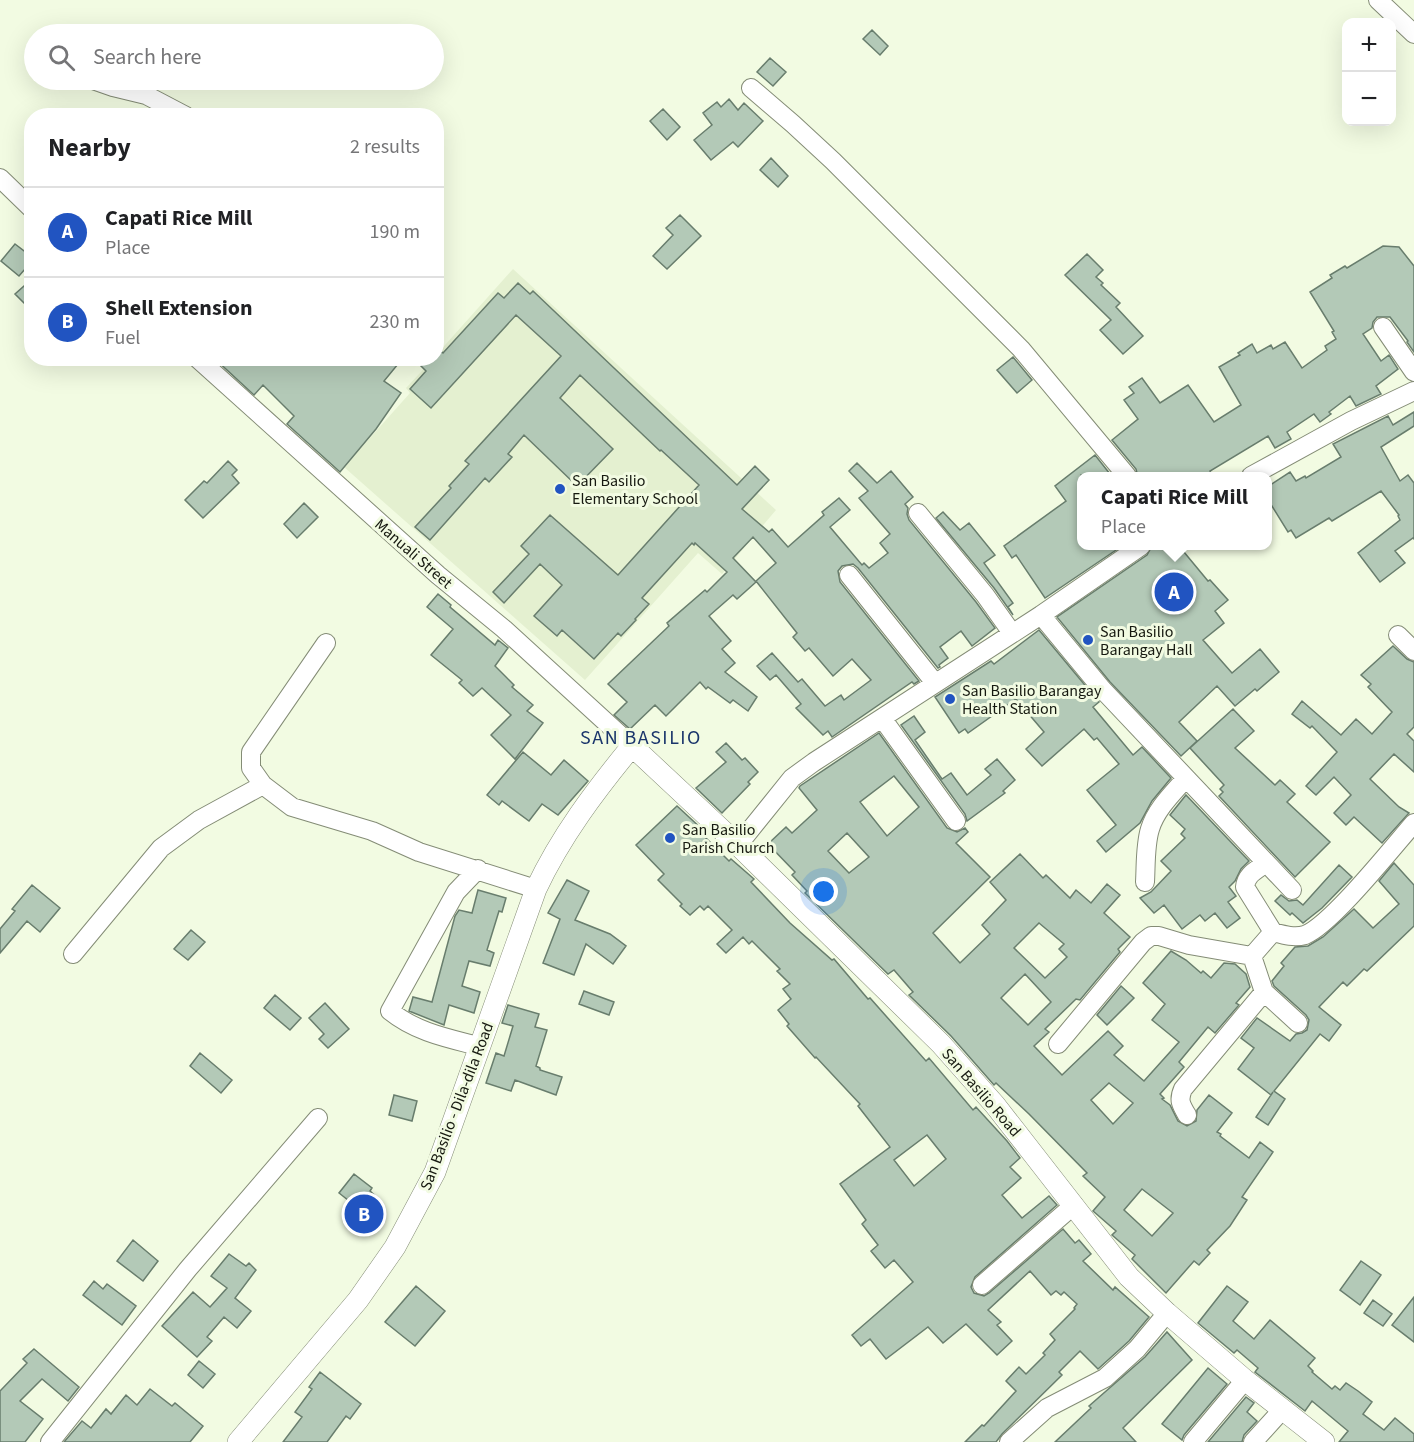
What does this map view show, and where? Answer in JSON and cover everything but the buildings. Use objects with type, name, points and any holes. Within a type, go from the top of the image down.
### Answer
[{"type":"street","points":[[1378,0],[1414,34]]},
{"type":"street","points":[[751,88],[833,161],[1021,349],[1123,472]]},
{"type":"street","points":[[127,90],[146,94],[171,108]]},
{"type":"street","points":[[0,178],[24,201]]},
{"type":"street","points":[[1383,327],[1414,372]]},
{"type":"street","name":"Manuali Street","points":[[206,366],[438,574],[504,629],[632,746]]},
{"type":"street","points":[[1260,472],[1352,420],[1414,391]]},
{"type":"street","points":[[918,513],[986,595],[1012,633]]},
{"type":"street","points":[[738,845],[792,778],[1041,615],[1135,550]]},
{"type":"street","points":[[849,575],[935,683]]},
{"type":"street","points":[[1041,615],[1102,689],[1292,890]]},
{"type":"street","points":[[1398,635],[1414,651]]},
{"type":"street","points":[[326,643],[251,752],[251,768],[263,785],[292,807],[372,831],[419,852],[536,889]]},
{"type":"street","points":[[882,718],[956,821]]},
{"type":"street","name":"San Basilio Road","points":[[632,746],[738,845],[941,1044],[995,1105],[1129,1277],[1167,1314],[1245,1380],[1324,1442]]},
{"type":"street","name":"San Basilio - Dila-dila Road","points":[[238,1442],[358,1300],[395,1247],[435,1172],[478,1046],[536,889],[552,855],[591,795],[632,746]]},
{"type":"street","points":[[1145,882],[1152,822],[1186,778]]},
{"type":"street","points":[[73,954],[161,848],[199,820],[263,785]]},
{"type":"street","points":[[1266,863],[1249,875],[1245,887],[1273,932],[1296,937],[1318,927],[1347,899],[1414,823]]},
{"type":"street","points":[[478,869],[456,892],[390,1011],[402,1021],[422,1031],[478,1046]]},
{"type":"street","points":[[1252,956],[1273,932]]},
{"type":"street","points":[[1058,1044],[1143,942],[1151,936],[1252,956]]},
{"type":"street","points":[[1252,956],[1264,992],[1298,1023]]},
{"type":"street","points":[[1187,1115],[1180,1104],[1179,1097],[1183,1089],[1264,992]]},
{"type":"street","points":[[50,1442],[188,1269],[318,1118]]},
{"type":"street","points":[[982,1285],[1074,1205]]},
{"type":"street","points":[[1009,1442],[1047,1408],[1105,1378],[1137,1349],[1167,1314]]},
{"type":"street","points":[[1193,1442],[1245,1380]]},
{"type":"street","points":[[1253,1442],[1282,1410]]},
{"type":"shaded area","name":"San Basilio Elementary School","points":[[513,269],[776,510],[722,574],[698,553],[585,680],[344,467],[410,393],[406,388],[426,366],[444,366],[444,346]]},
{"type":"place","name":"San Basilio Elementary School","points":[[560,489]]},
{"type":"place","name":"Capati Rice Mill","points":[[1174,592]]},
{"type":"place","name":"San Basilio Barangay Hall","points":[[1088,640]]},
{"type":"place","name":"San Basilio Barangay Health Station","points":[[950,699]]},
{"type":"place","name":"San Basilio Parish Church","points":[[670,838]]},
{"type":"place","name":"Shell Extension","points":[[364,1214]]},
{"type":"district","name":"SAN BASILIO","points":[[641,737]]}]
